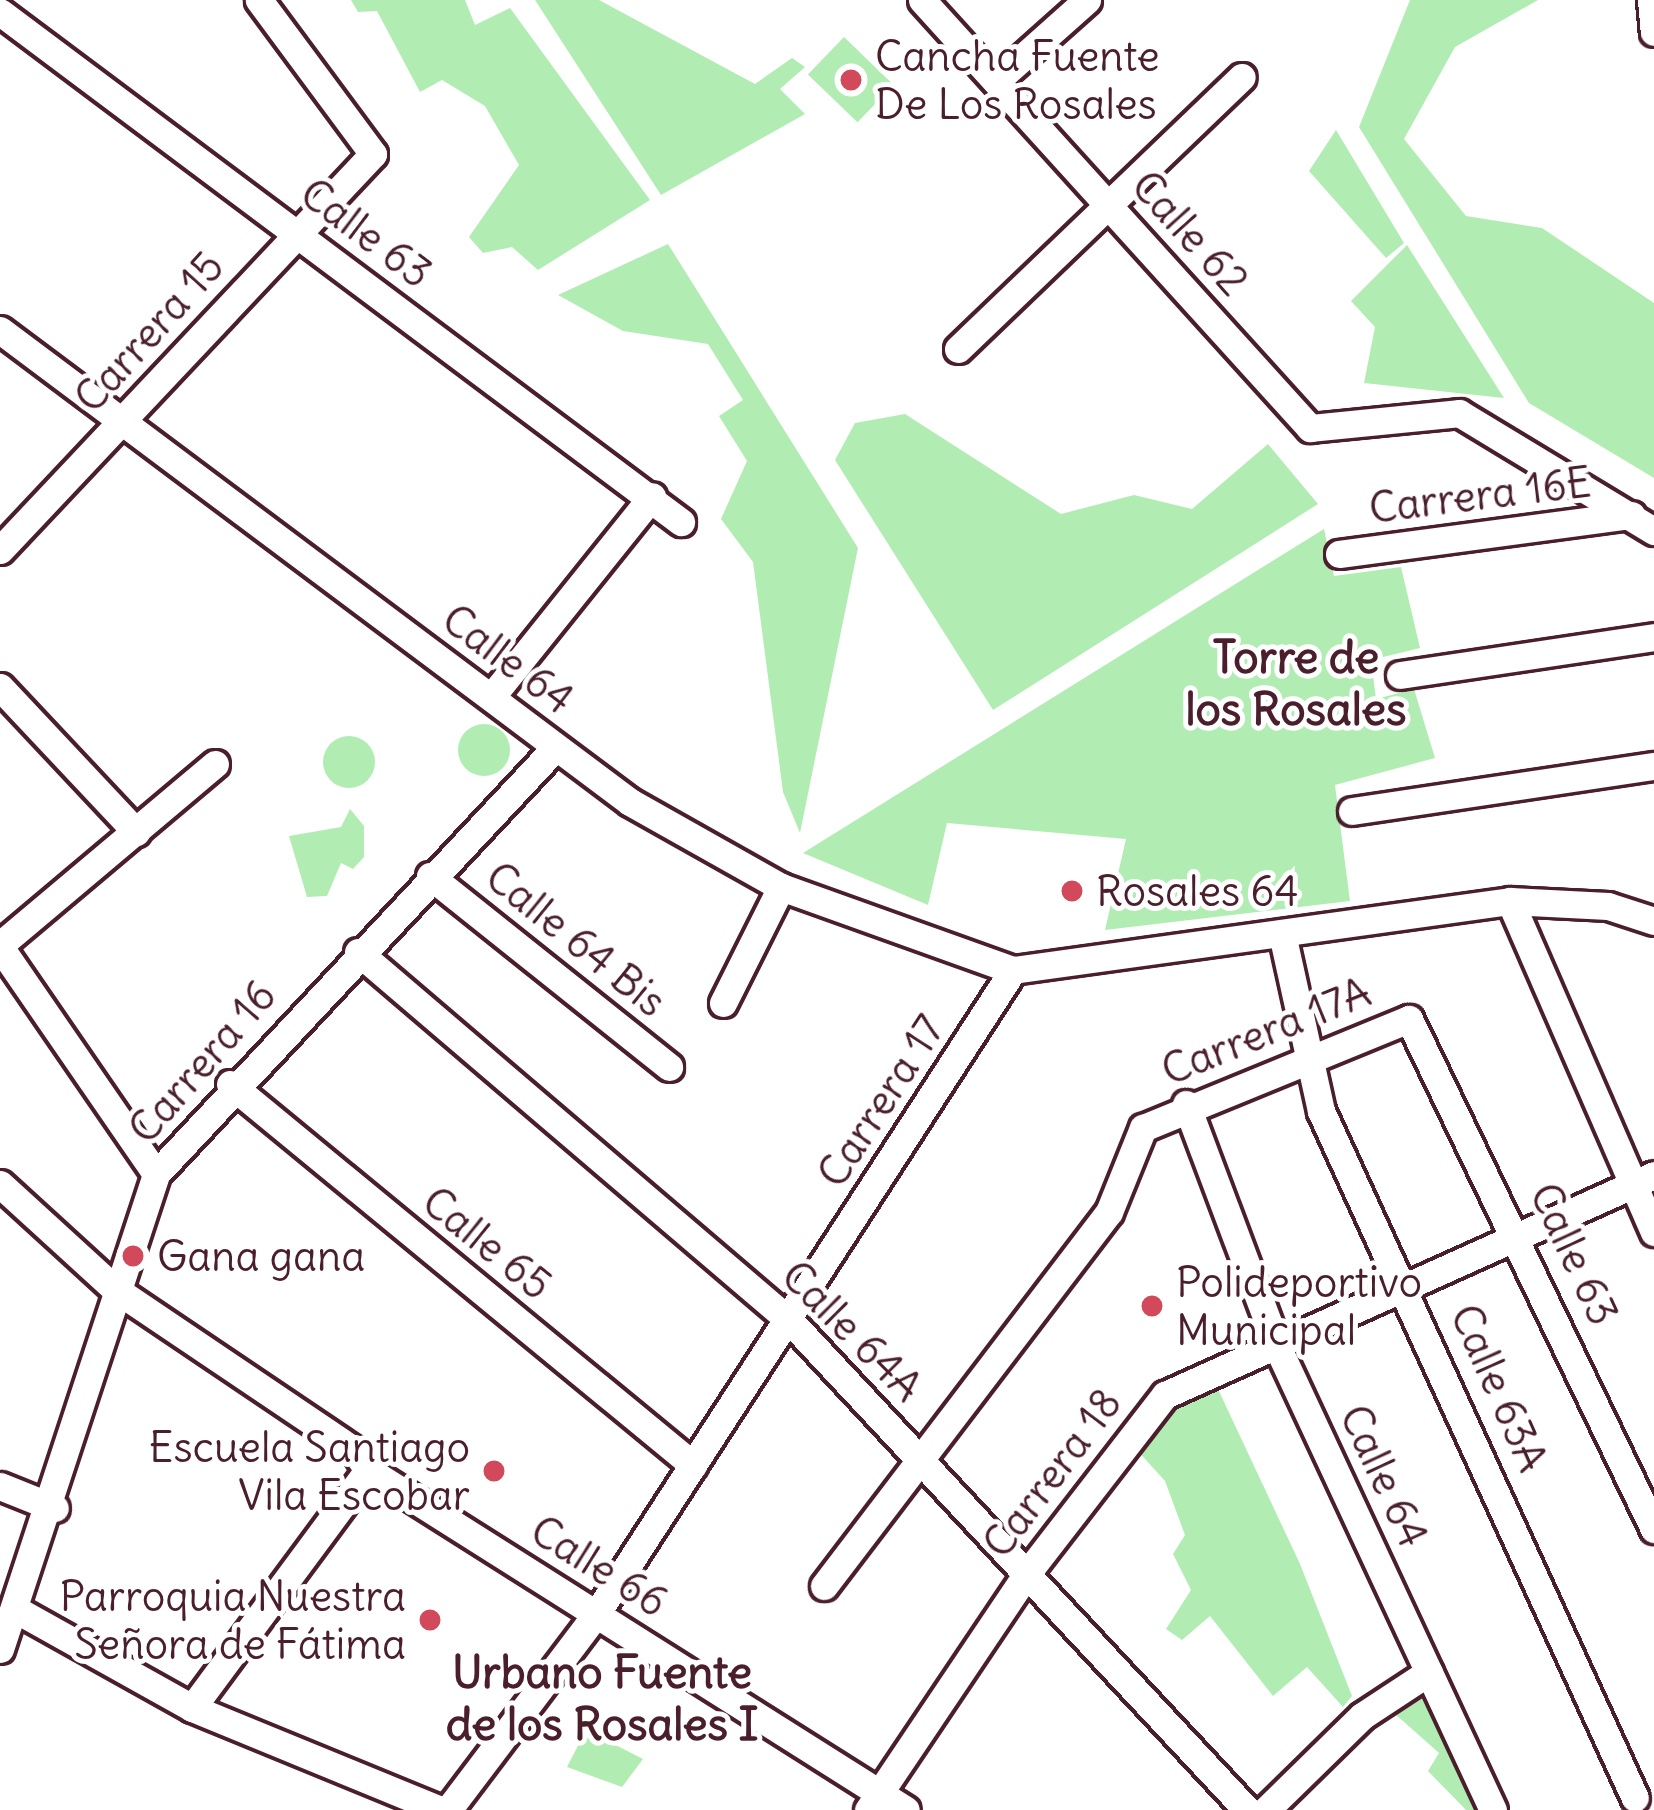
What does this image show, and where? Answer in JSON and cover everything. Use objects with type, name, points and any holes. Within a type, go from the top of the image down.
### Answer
[{"type":"street","name":"Carrera 15","points":[[0,550],[124,425],[295,233],[362,171],[374,151],[364,130],[259,0]]},
{"type":"street","name":"Calle 62","points":[[922,0],[1297,416],[1325,432],[1459,413],[1643,523]]},
{"type":"street","points":[[996,81],[1087,0]]},
{"type":"street","points":[[1651,0],[1654,32]]},
{"type":"street","name":"Calle 63","points":[[0,12],[681,522]]},
{"type":"street","points":[[958,349],[1241,77]]},
{"type":"street","name":"Calle 64","points":[[0,330],[556,747],[781,887],[1013,970]]},
{"type":"street","points":[[492,696],[652,496]]},
{"type":"street","name":"Carrera 16E","points":[[1339,554],[1643,523]]},
{"type":"street","points":[[1400,675],[1654,638]]},
{"type":"street","points":[[0,687],[136,832]]},
{"type":"street","name":"Carrera 16","points":[[0,1649],[55,1508],[115,1289],[156,1174],[230,1084],[556,747]]},
{"type":"street","points":[[156,1174],[0,946],[215,764]]},
{"type":"street","points":[[1352,811],[1654,766]]},
{"type":"street","name":"Calle 64 Bis","points":[[430,876],[669,1067]]},
{"type":"street","points":[[723,1003],[781,887]]},
{"type":"street","points":[[1013,970],[1283,938],[1510,901],[1608,906],[1654,921]]},
{"type":"street","points":[[1510,901],[1645,1179],[1654,1232]]},
{"type":"street","name":"Calle 63A","points":[[1283,938],[1306,1059],[1637,1797]]},
{"type":"street","name":"Calle 64A","points":[[358,952],[790,1322],[1247,1810]]},
{"type":"street","name":"Carrera 17","points":[[445,1810],[597,1613],[790,1322],[1013,970]]},
{"type":"street","name":"Calle 63","points":[[1409,1019],[1520,1234],[1654,1529]]},
{"type":"street","name":"Carrera 17A","points":[[824,1586],[1109,1212],[1128,1144],[1186,1104],[1409,1019]]},
{"type":"street","name":"Calle 65","points":[[230,1084],[693,1465]]},
{"type":"street","name":"Calle 64","points":[[1186,1104],[1276,1344],[1492,1810]]},
{"type":"street","name":"Carrera 18","points":[[872,1802],[1028,1571],[1165,1395],[1645,1179]]},
{"type":"street","name":"Calle 66","points":[[0,1184],[115,1289],[362,1460],[597,1613],[872,1802],[906,1810]]},
{"type":"street","points":[[192,1708],[362,1460]]},
{"type":"street","points":[[0,1486],[55,1508]]},
{"type":"street","points":[[15,1609],[192,1708],[445,1810]]},
{"type":"street","points":[[1266,1810],[1362,1716],[1429,1672]]},
{"type":"green space","points":[[351,0],[465,0],[475,25],[510,8],[650,200],[538,270],[512,247],[483,253],[469,237],[519,165],[485,106],[442,80],[420,92],[377,11],[358,12]]},
{"type":"green space","points":[[535,0],[599,0],[755,84],[792,58],[805,67],[780,89],[805,114],[661,195]]},
{"type":"green space","points":[[1410,0],[1538,0],[1455,47],[1404,139],[1466,216],[1542,228],[1654,303],[1654,478],[1529,403],[1359,127]]},
{"type":"green space","name":"Cancha Fuente De Los Rosales","points":[[844,37],[894,85],[858,122],[808,74]]},
{"type":"green space","points":[[1336,130],[1404,243],[1386,258],[1309,171]]},
{"type":"green space","points":[[668,244],[858,548],[800,833],[783,792],[753,562],[721,519],[747,461],[719,416],[743,400],[708,344],[623,331],[558,295]]},
{"type":"green space","points":[[1407,245],[1504,398],[1364,383],[1375,327],[1351,301]]},
{"type":"green space","points":[[905,414],[1061,514],[1134,495],[1192,509],[1268,444],[1318,504],[993,710],[835,460],[855,423]]},
{"type":"green space","points":[[1324,529],[1334,576],[1401,567],[1420,648],[1371,660],[1376,699],[1414,689],[1435,758],[1335,785],[1350,901],[1105,930],[1126,839],[947,823],[928,905],[803,853]]},
{"type":"green space","points":[[484,724],[502,732],[510,750],[502,768],[484,776],[466,768],[458,750],[466,732]]},
{"type":"green space","points":[[349,736],[367,744],[375,762],[367,780],[349,788],[331,780],[323,762],[331,744]]},
{"type":"green space","points":[[350,809],[364,826],[364,857],[353,869],[341,863],[327,896],[307,897],[289,836],[341,827]]},
{"type":"green space","points":[[1217,1387],[1300,1564],[1352,1696],[1343,1707],[1307,1667],[1273,1696],[1210,1616],[1182,1640],[1166,1629],[1191,1590],[1173,1554],[1185,1535],[1165,1481],[1136,1449],[1165,1411]]},
{"type":"green space","points":[[1429,1687],[1487,1810],[1466,1810],[1428,1771],[1439,1753],[1394,1713]]},
{"type":"green space","points":[[586,1730],[643,1759],[622,1787],[567,1767]]},
{"type":"place","name":"Cancha Fuente De Los Rosales","points":[[851,80]]},
{"type":"place","name":"Rosales 64","points":[[1072,891]]},
{"type":"place","name":"Gana gana","points":[[133,1256]]},
{"type":"place","name":"Polideportivo Municipal","points":[[1152,1306]]},
{"type":"place","name":"Escuela Santiago Vila Escobar","points":[[494,1471]]},
{"type":"place","name":"Parroquia Nuestra Señora de Fátima","points":[[430,1620]]},
{"type":"district","name":"Torre de los Rosales","points":[[1296,684]]},
{"type":"district","name":"Urbano Fuente de los Rosales I","points":[[602,1699]]}]
